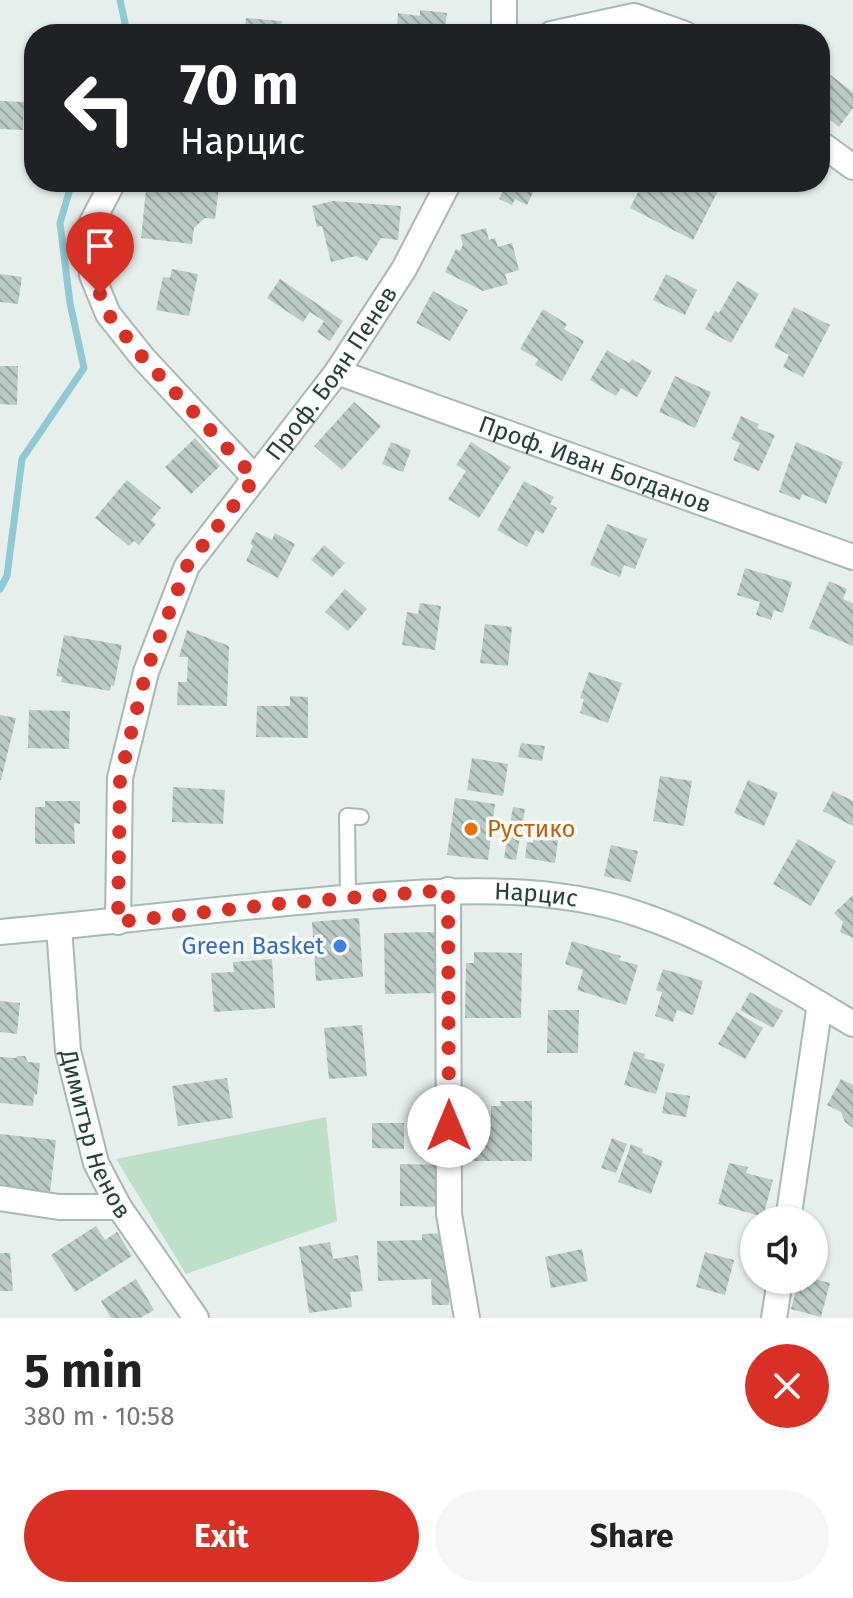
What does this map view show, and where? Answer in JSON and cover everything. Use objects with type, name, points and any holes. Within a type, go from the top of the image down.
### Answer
[{"type":"street","points":[[504,0],[504,24]]},
{"type":"street","points":[[597,24],[634,16],[657,24]]},
{"type":"street","points":[[830,150],[853,167]]},
{"type":"street","points":[[108,192],[88,230],[92,275],[108,314],[144,359],[255,478]]},
{"type":"street","name":"Проф. Боян Пенев","points":[[118,922],[120,778],[146,672],[187,566],[337,372],[404,269],[444,192]]},
{"type":"street","name":"Проф. Иван Богданов","points":[[337,372],[853,557]]},
{"type":"street","points":[[448,890],[449,1214],[467,1318]]},
{"type":"street","name":"Нарцис","points":[[0,932],[448,890],[555,895],[637,913],[737,955],[853,1024]]},
{"type":"street","name":"Димитър Ненов","points":[[59,927],[68,1051],[96,1163],[119,1207],[196,1318]]},
{"type":"street","points":[[790,1206],[820,1004]]},
{"type":"street","points":[[0,1198],[59,1207],[119,1207]]},
{"type":"street","points":[[774,1318],[778,1294]]},
{"type":"lane","points":[[348,898],[347,816],[361,817]]},
{"type":"green space","points":[[326,1117],[337,1221],[186,1274],[116,1159]]},
{"type":"building","points":[[420,10],[447,13],[445,24],[397,24],[398,13],[420,16]]},
{"type":"building","points":[[246,18],[282,21],[282,24],[245,24]]},
{"type":"building","points":[[830,75],[853,92],[853,108],[839,127],[830,120]]},
{"type":"building","points":[[0,101],[24,102],[23,130],[0,129]]},
{"type":"building","points":[[146,192],[218,192],[215,219],[205,218],[194,228],[192,244],[141,238]]},
{"type":"building","points":[[502,192],[533,192],[527,205],[515,199],[512,205],[499,199]]},
{"type":"building","points":[[638,192],[717,192],[693,240],[630,208]]},
{"type":"building","points":[[333,201],[401,206],[398,240],[381,238],[367,261],[356,256],[331,262],[322,226],[317,227],[312,206]]},
{"type":"building","points":[[486,228],[489,240],[495,238],[498,247],[512,243],[519,270],[505,274],[508,284],[483,291],[445,272],[456,249],[460,251],[463,244],[460,235]]},
{"type":"building","points":[[172,269],[198,274],[189,316],[156,310],[163,277],[170,278]]},
{"type":"building","points":[[0,274],[22,277],[18,304],[0,302]]},
{"type":"building","points":[[666,274],[697,290],[685,315],[653,300]]},
{"type":"building","points":[[280,279],[343,321],[330,341],[317,332],[324,321],[310,312],[303,322],[267,298]]},
{"type":"building","points":[[737,281],[759,294],[731,343],[705,329],[715,311],[719,313]]},
{"type":"building","points":[[433,291],[468,310],[450,341],[416,323]]},
{"type":"building","points":[[794,307],[830,325],[803,377],[783,367],[789,355],[774,347]]},
{"type":"building","points":[[543,309],[567,324],[564,329],[584,341],[562,381],[535,365],[538,359],[520,349]]},
{"type":"building","points":[[607,350],[629,363],[632,359],[652,371],[637,397],[621,388],[616,396],[590,380]]},
{"type":"building","points":[[0,366],[18,366],[17,405],[0,404]]},
{"type":"building","points":[[675,376],[711,392],[695,428],[659,412]]},
{"type":"building","points":[[354,402],[381,426],[342,470],[314,446]]},
{"type":"building","points":[[741,416],[759,424],[757,428],[775,435],[759,471],[733,460],[740,443],[731,439]]},
{"type":"building","points":[[195,438],[220,466],[191,494],[165,467]]},
{"type":"building","points":[[391,442],[411,450],[403,472],[382,464]]},
{"type":"building","points":[[471,442],[511,467],[479,518],[448,499],[466,471],[456,465]]},
{"type":"building","points":[[796,442],[843,462],[826,504],[802,494],[800,500],[779,492]]},
{"type":"building","points":[[127,480],[161,508],[151,520],[156,524],[139,545],[134,541],[129,546],[95,518]]},
{"type":"building","points":[[524,481],[554,497],[550,504],[557,508],[543,534],[536,530],[527,547],[497,530]]},
{"type":"building","points":[[607,524],[647,539],[635,569],[624,565],[620,577],[590,565]]},
{"type":"building","points":[[256,532],[272,540],[275,533],[295,544],[278,578],[246,561]]},
{"type":"building","points":[[324,545],[345,563],[332,577],[311,560]]},
{"type":"building","points":[[745,568],[792,582],[783,613],[774,610],[771,620],[756,615],[760,602],[737,595]]},
{"type":"building","points":[[829,581],[847,589],[843,599],[853,603],[853,646],[809,628]]},
{"type":"building","points":[[345,589],[367,609],[348,631],[325,612]]},
{"type":"building","points":[[420,603],[441,606],[435,650],[402,645],[407,612],[418,614]]},
{"type":"building","points":[[485,624],[512,627],[508,666],[480,663]]},
{"type":"building","points":[[187,630],[229,646],[227,706],[177,705],[178,682],[187,682],[188,657],[179,657]]},
{"type":"building","points":[[64,635],[122,645],[114,686],[111,685],[110,691],[61,682],[62,677],[56,676]]},
{"type":"building","points":[[589,672],[622,683],[608,723],[580,713],[584,699],[580,698]]},
{"type":"building","points":[[290,696],[308,697],[308,738],[256,737],[257,706],[290,706]]},
{"type":"building","points":[[29,710],[70,711],[69,749],[28,748]]},
{"type":"building","points":[[0,715],[16,718],[1,780],[0,780]]},
{"type":"building","points":[[521,743],[545,746],[542,761],[518,757]]},
{"type":"building","points":[[472,758],[508,764],[503,796],[467,790]]},
{"type":"building","points":[[660,776],[692,781],[684,826],[653,821]]},
{"type":"building","points":[[748,780],[778,793],[764,826],[734,813]]},
{"type":"building","points":[[173,787],[225,790],[223,824],[172,822]]},
{"type":"building","points":[[833,791],[853,801],[853,826],[823,811]]},
{"type":"building","name":"Рустико","points":[[455,798],[495,804],[488,860],[447,855]]},
{"type":"building","points":[[45,801],[80,801],[80,824],[74,823],[75,844],[35,844],[35,807],[45,807]]},
{"type":"building","points":[[513,807],[525,809],[516,860],[504,858]]},
{"type":"building","points":[[534,836],[558,840],[555,863],[525,858],[527,842],[533,843]]},
{"type":"building","points":[[798,839],[836,861],[811,906],[773,884]]},
{"type":"building","points":[[611,845],[638,851],[631,882],[604,876]]},
{"type":"building","points":[[853,895],[853,938],[840,932],[843,922],[834,913]]},
{"type":"building","points":[[359,918],[363,977],[316,981],[312,922]]},
{"type":"building","points":[[438,932],[439,993],[385,994],[384,933]]},
{"type":"building","points":[[572,941],[621,956],[619,960],[638,965],[626,1005],[577,990],[583,970],[565,964]]},
{"type":"building","points":[[474,952],[522,953],[521,1018],[465,1018],[466,963],[474,963]]},
{"type":"building","points":[[272,959],[275,1008],[214,1012],[211,973],[234,972],[233,962]]},
{"type":"building","points":[[663,969],[703,981],[693,1015],[677,1010],[673,1022],[655,1016],[662,992],[656,990]]},
{"type":"building","points":[[750,992],[783,1011],[773,1028],[740,1010]]},
{"type":"building","points":[[0,1001],[20,1003],[17,1034],[0,1032]]},
{"type":"building","points":[[548,1010],[579,1010],[578,1053],[547,1053]]},
{"type":"building","points":[[736,1012],[763,1028],[745,1059],[718,1044]]},
{"type":"building","points":[[362,1025],[367,1076],[329,1079],[324,1028]]},
{"type":"building","points":[[634,1051],[645,1054],[644,1058],[665,1064],[656,1094],[624,1085]]},
{"type":"building","points":[[25,1056],[28,1062],[40,1063],[33,1106],[0,1103],[0,1057]]},
{"type":"building","points":[[227,1078],[233,1118],[178,1126],[172,1086]]},
{"type":"building","points":[[841,1079],[853,1085],[853,1128],[845,1122],[841,1112],[827,1105]]},
{"type":"building","points":[[666,1092],[690,1096],[686,1117],[662,1113]]},
{"type":"building","points":[[500,1101],[532,1101],[532,1161],[470,1161],[469,1121],[491,1121],[491,1106],[501,1106]]},
{"type":"building","points":[[372,1123],[404,1123],[404,1149],[372,1148]]},
{"type":"building","points":[[0,1134],[56,1140],[50,1193],[0,1188]]},
{"type":"building","points":[[612,1138],[627,1144],[616,1173],[601,1168]]},
{"type":"building","points":[[631,1144],[643,1149],[642,1153],[663,1161],[651,1194],[618,1182]]},
{"type":"building","points":[[729,1163],[748,1167],[746,1173],[773,1180],[766,1206],[740,1206],[740,1210],[718,1204]]},
{"type":"building","points":[[400,1164],[442,1165],[441,1207],[400,1206]]},
{"type":"building","points":[[96,1226],[105,1240],[117,1232],[132,1256],[75,1292],[51,1255]]},
{"type":"building","points":[[448,1233],[449,1305],[432,1305],[431,1279],[378,1281],[377,1241],[422,1240],[422,1234]]},
{"type":"building","points":[[330,1242],[333,1259],[358,1255],[363,1291],[350,1292],[352,1307],[309,1313],[299,1247]]},
{"type":"building","points":[[582,1249],[588,1281],[551,1288],[545,1257]]},
{"type":"building","points":[[705,1252],[734,1260],[725,1295],[696,1287]]},
{"type":"building","points":[[0,1253],[10,1253],[13,1291],[0,1291]]},
{"type":"building","points":[[136,1279],[154,1310],[140,1318],[111,1318],[101,1301]]},
{"type":"building","points":[[795,1294],[827,1294],[821,1317],[791,1309]]},
{"type":"waterway","points":[[120,0],[125,24]]},
{"type":"waterway","points":[[0,589],[7,576],[22,459],[84,368],[70,303],[60,223],[69,192]]},
{"type":"place","name":"Рустико","points":[[471,829]]},
{"type":"place","name":"Green Basket","points":[[340,946]]},
{"type":"route","points":[[100,294],[108,314],[144,359],[255,478],[187,566],[146,672],[120,778],[118,922],[285,903],[448,890],[449,1126]]}]
